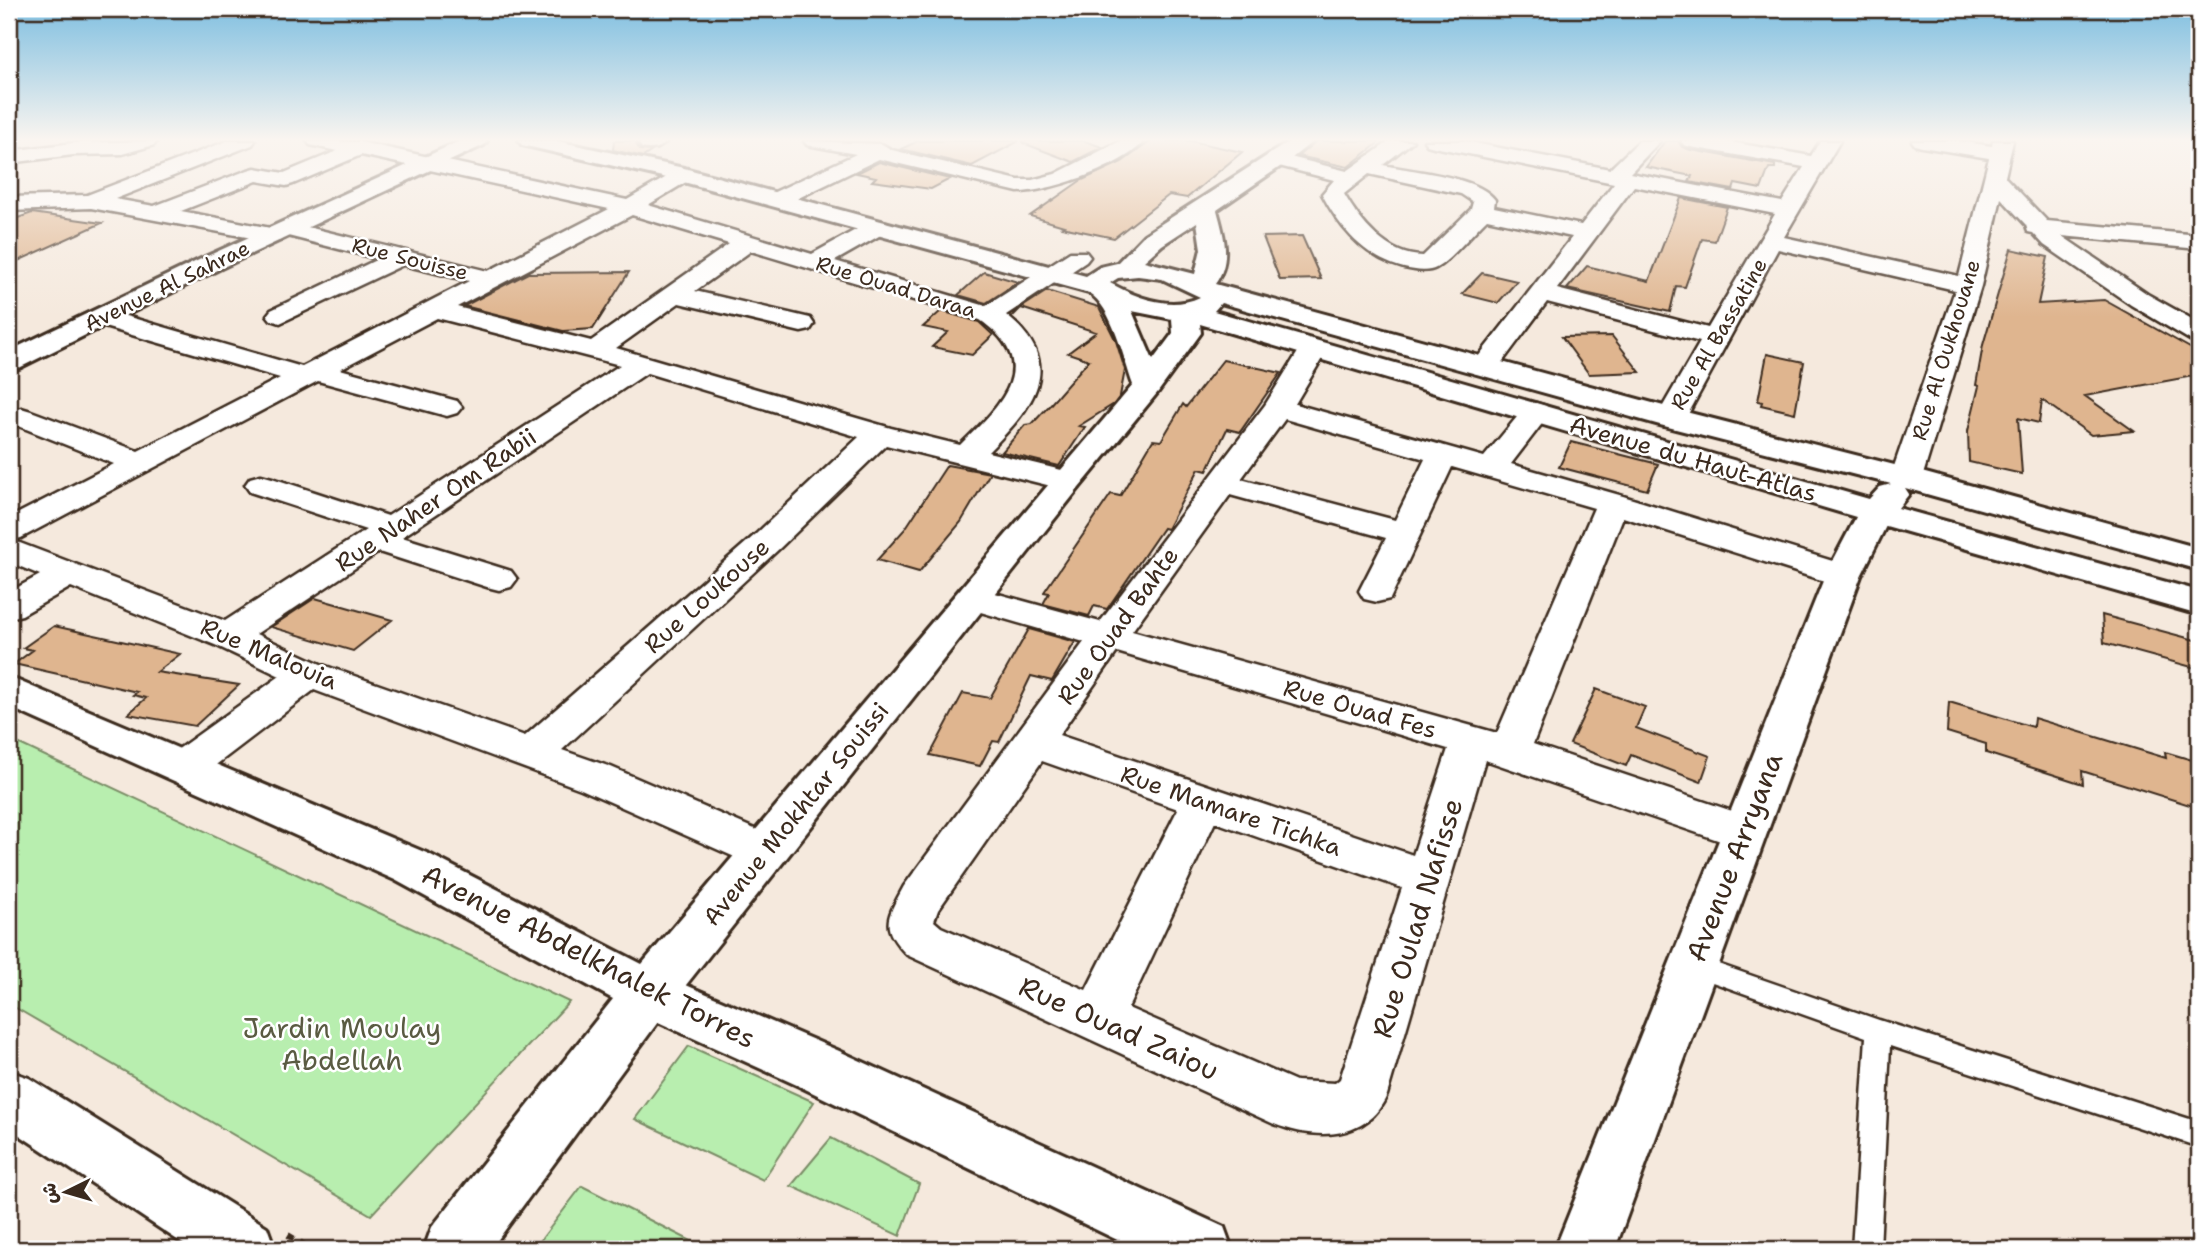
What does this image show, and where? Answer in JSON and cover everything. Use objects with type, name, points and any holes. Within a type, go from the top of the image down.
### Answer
[{"type":"street","points":[[9,204],[94,200]]},
{"type":"street","points":[[159,212],[190,200]]},
{"type":"street","name":"Avenue Al Sahrae","points":[[9,362],[349,200]]},
{"type":"street","name":"Rue Ouad Daraa","points":[[595,200],[630,207],[989,315],[1013,336],[1027,355],[1030,368],[1026,384],[1015,406],[967,456]]},
{"type":"street","points":[[9,531],[493,280],[630,207],[634,200]]},
{"type":"street","points":[[776,200],[878,227],[1051,262],[1104,291],[1152,308],[1196,300]]},
{"type":"street","points":[[1148,386],[1126,326],[1097,279],[1123,268],[1157,234],[1218,200]]},
{"type":"street","points":[[1337,200],[1370,242],[1401,260],[1429,263],[1482,212],[1484,200]]},
{"type":"street","points":[[1483,367],[1520,321],[1607,200]]},
{"type":"street","points":[[1735,200],[1788,210]]},
{"type":"street","name":"Rue Al Bassatine","points":[[1671,418],[1794,200]]},
{"type":"street","name":"Rue Al Oukhouane","points":[[1906,478],[1969,286],[1990,200]]},
{"type":"street","points":[[2014,200],[2038,227],[2124,290],[2199,334]]},
{"type":"street","name":"Rue Souisse","points":[[91,201],[280,232],[493,280]]},
{"type":"street","name":"Avenue Mokhtar Souissi","points":[[454,1249],[649,993],[1067,481],[1148,386],[1187,333],[1196,300],[1211,275],[1214,261],[1205,208]]},
{"type":"street","points":[[1482,212],[1585,233]]},
{"type":"street","points":[[1984,222],[2199,242]]},
{"type":"street","points":[[815,262],[878,227]]},
{"type":"street","points":[[1772,241],[1969,286]]},
{"type":"street","points":[[596,350],[748,242]]},
{"type":"street","points":[[280,315],[400,257]]},
{"type":"street","points":[[989,315],[1051,262],[1078,257],[1123,268],[1167,274],[1196,300]]},
{"type":"street","points":[[1539,292],[1716,338]]},
{"type":"street","points":[[675,294],[802,324]]},
{"type":"street","name":"Avenue du Haut-Atlas","points":[[1196,300],[1313,350],[2199,603]]},
{"type":"street","name":"Avenue du Haut-Atlas","points":[[1196,300],[1483,367],[1906,478],[2199,559]]},
{"type":"street","points":[[436,310],[643,363],[880,434],[1067,481]]},
{"type":"street","points":[[103,318],[311,374],[447,407]]},
{"type":"street","name":"Rue Ouad Bahte","points":[[920,900],[1108,637],[1224,484],[1278,408],[1313,350]]},
{"type":"street","name":"Rue Naher Om Rabii","points":[[229,636],[643,363]]},
{"type":"street","points":[[1278,408],[1612,503],[1843,576]]},
{"type":"street","points":[[1492,468],[1536,412]]},
{"type":"street","points":[[21,417],[140,463]]},
{"type":"street","name":"Rue Loukouse","points":[[530,755],[768,541],[880,434]]},
{"type":"street","points":[[1377,591],[1403,532],[1443,454]]},
{"type":"street","name":"Avenue Arryana","points":[[1585,1249],[1843,576],[1876,512],[1906,478]]},
{"type":"street","points":[[1224,484],[1403,532]]},
{"type":"street","points":[[261,485],[499,579]]},
{"type":"street","name":"Rue Oulad Nafisse","points":[[1362,1095],[1430,879],[1490,746],[1612,503]]},
{"type":"street","name":"Rue Malouia","points":[[9,550],[229,636],[309,674],[596,778],[765,852]]},
{"type":"street","points":[[9,607],[69,573]]},
{"type":"street","name":"Rue Ouad Fes","points":[[973,598],[1490,746],[1744,832]]},
{"type":"street","points":[[185,766],[309,674]]},
{"type":"street","name":"Avenue Abdelkhalek Torres","points":[[9,691],[412,867],[649,993],[818,1068],[1202,1249]]},
{"type":"street","name":"Rue Mamare Tichka","points":[[1033,742],[1430,879]]},
{"type":"street","points":[[1097,1019],[1203,802]]},
{"type":"street","name":"Rue Ouad Zaiou","points":[[920,900],[911,918],[911,928],[924,941],[1293,1106],[1313,1111],[1337,1109],[1362,1095]]},
{"type":"street","points":[[9,1097],[245,1249]]},
{"type":"lane","points":[[1693,965],[1879,1031],[2199,1135]]},
{"type":"lane","points":[[1866,1249],[1879,1031]]},
{"type":"green space","name":"Jardin Moulay Abdellah","points":[[9,739],[569,1002],[371,1215],[9,1004]]},
{"type":"green space","points":[[689,1046],[814,1102],[763,1180],[635,1119]]},
{"type":"green space","points":[[831,1138],[919,1184],[900,1236],[791,1186]]},
{"type":"green space","points":[[582,1186],[707,1249],[534,1249]]},
{"type":"building","points":[[1053,200],[1163,200],[1114,238],[1062,227],[1064,226],[1030,216]]},
{"type":"building","points":[[1680,200],[1727,207],[1715,241],[1702,239],[1685,287],[1676,286],[1670,312],[1567,289],[1587,266],[1649,281]]},
{"type":"building","points":[[32,213],[102,223],[9,265],[9,221]]},
{"type":"building","points":[[1302,236],[1321,279],[1280,280],[1263,237]]},
{"type":"building","points":[[2011,249],[2048,257],[2038,304],[2104,300],[2199,353],[2199,375],[2085,396],[2134,431],[2091,435],[2042,400],[2039,423],[2018,418],[2022,474],[1969,462],[1968,431],[1979,386],[1976,385],[1983,345]]},
{"type":"building","points":[[629,272],[593,329],[563,331],[464,306],[528,273]]},
{"type":"building","points":[[984,272],[1018,282],[986,303],[958,295]]},
{"type":"building","points":[[1482,273],[1517,281],[1498,303],[1462,294]]},
{"type":"building","points":[[1047,291],[1099,307],[1116,341],[1125,370],[1120,396],[1114,404],[1079,426],[1085,427],[1059,466],[1002,452],[1025,425],[1032,424],[1089,360],[1068,353],[1096,332],[1021,308],[1012,317],[1010,315]]},
{"type":"building","points":[[941,311],[979,322],[993,335],[972,355],[932,347],[948,332],[923,327]]},
{"type":"building","points":[[1612,336],[1640,372],[1589,374],[1562,337]]},
{"type":"building","points":[[1767,354],[1804,362],[1795,413],[1761,405],[1762,402],[1758,401]]},
{"type":"building","points":[[1223,360],[1281,373],[1240,432],[1227,429],[1207,471],[1199,469],[1167,529],[1163,528],[1107,609],[1094,606],[1089,616],[1043,604],[1049,593],[1044,592],[1111,494],[1120,496],[1153,440],[1161,441],[1183,404],[1186,407]]},
{"type":"building","points":[[1571,442],[1658,464],[1647,490],[1559,467]]},
{"type":"building","points":[[947,465],[990,473],[961,522],[919,572],[877,560],[905,529]]},
{"type":"building","points":[[315,598],[392,620],[353,651],[271,627]]},
{"type":"building","points":[[2102,615],[2199,641],[2199,669],[2104,643]]},
{"type":"building","points":[[54,626],[180,654],[157,672],[239,685],[195,726],[128,714],[146,698],[133,695],[137,692],[14,664],[33,650],[23,648]]},
{"type":"building","points":[[1029,629],[1075,642],[1052,681],[1031,676],[999,742],[993,741],[980,766],[930,755],[963,693],[990,698]]},
{"type":"building","points":[[1596,689],[1645,707],[1636,728],[1710,756],[1701,782],[1631,755],[1626,766],[1570,744]]},
{"type":"building","points":[[1949,702],[2033,727],[2034,718],[2166,758],[2165,752],[2199,762],[2199,808],[2082,771],[2083,784],[1986,753],[1986,744],[1947,732]]}]
